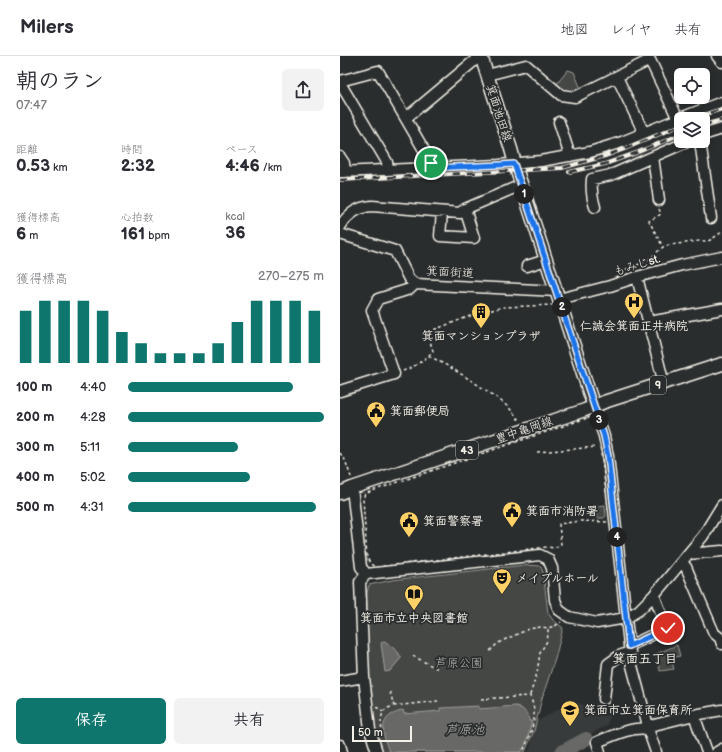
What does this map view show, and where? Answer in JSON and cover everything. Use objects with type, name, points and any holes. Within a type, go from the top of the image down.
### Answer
[{"type":"main road","name":"箕面池田線","points":[[481,56],[557,298],[594,407]]},
{"type":"main road","name":"9","points":[[594,407],[604,402],[664,384],[722,364]]},
{"type":"main road","name":"豊中亀岡線","points":[[340,493],[352,485],[594,407]]},
{"type":"street","points":[[406,118],[481,56]]},
{"type":"street","points":[[717,56],[722,62]]},
{"type":"street","points":[[487,75],[526,65],[561,95],[575,97],[650,60],[675,112]]},
{"type":"street","points":[[388,170],[387,162],[340,82],[378,72],[431,162],[432,168]]},
{"type":"street","points":[[617,77],[644,133]]},
{"type":"street","points":[[694,112],[722,102]]},
{"type":"street","points":[[340,157],[344,163],[343,172],[499,165],[541,161],[590,152],[622,142],[674,120]]},
{"type":"street","points":[[559,122],[570,156]]},
{"type":"street","points":[[710,133],[722,129]]},
{"type":"street","points":[[595,207],[591,188],[592,179],[611,175],[674,148]]},
{"type":"street","points":[[701,148],[711,218]]},
{"type":"street","points":[[653,157],[658,202]]},
{"type":"street","points":[[340,227],[343,221],[352,212],[366,207],[372,206],[460,213],[465,209],[521,185]]},
{"type":"street","points":[[442,212],[440,236],[474,238],[465,209]]},
{"type":"street","name":"箕面街道","points":[[340,234],[395,252],[409,280],[415,284],[557,298]]},
{"type":"street","name":"もみじst.","points":[[557,298],[722,256]]},
{"type":"street","points":[[527,266],[546,260]]},
{"type":"street","points":[[637,277],[664,384]]},
{"type":"street","points":[[340,391],[394,374],[372,310],[378,299],[410,289],[415,284]]},
{"type":"street","points":[[649,322],[722,309]]},
{"type":"street","points":[[594,407],[604,436],[608,456],[631,662],[648,724],[722,710]]},
{"type":"street","points":[[352,485],[361,567],[366,574]]},
{"type":"street","points":[[377,752],[370,730],[364,677],[360,582],[366,574],[540,555],[548,559],[552,568],[555,600],[559,610],[569,617],[597,623],[626,618],[639,610],[654,595],[703,536],[722,505]]},
{"type":"street","points":[[685,558],[722,551]]},
{"type":"street","points":[[685,558],[686,567],[714,633],[720,638],[722,644]]},
{"type":"street","points":[[604,699],[608,664],[630,649],[668,628],[654,595]]},
{"type":"street","points":[[340,682],[364,677]]},
{"type":"street","points":[[694,715],[707,752]]},
{"type":"street","points":[[600,752],[597,742],[622,732],[642,728],[648,729],[656,752]]},
{"type":"street","points":[[340,745],[342,752]]},
{"type":"street","points":[[717,752],[722,749]]},
{"type":"path","points":[[658,202],[661,214],[649,221],[662,247]]},
{"type":"path","points":[[616,284],[623,270],[648,260],[662,247],[708,241],[722,232]]},
{"type":"path","points":[[394,374],[410,368],[429,356],[433,351],[429,335],[433,330],[476,314],[504,307],[557,298]]},
{"type":"path","points":[[429,356],[462,374],[502,401],[521,423]]},
{"type":"path","points":[[587,418],[592,418],[599,438],[600,446],[610,522],[559,524],[561,544],[554,548],[547,547],[377,567],[369,562],[367,557],[363,499],[365,494],[587,418]]},
{"type":"path","points":[[537,452],[600,446]]},
{"type":"path","points":[[340,453],[345,460],[352,485]]},
{"type":"path","points":[[490,651],[504,640],[529,629],[556,626],[562,621],[557,619]]},
{"type":"path","points":[[523,752],[528,740],[535,711],[530,696],[537,674],[540,653],[547,641],[548,628]]},
{"type":"path","points":[[413,656],[438,670]]},
{"type":"path","points":[[390,692],[394,706]]},
{"type":"path","points":[[481,699],[530,696]]},
{"type":"path","points":[[382,738],[381,721],[383,711],[394,706],[438,701]]},
{"type":"shaded area","name":"箕面市立箕面保育所","points":[[577,703],[587,706],[604,716],[610,715],[607,725],[560,752],[527,752],[530,748],[536,722],[567,705]]},
{"type":"green space","points":[[568,70],[574,72],[581,89],[574,93],[564,93],[555,86]]},
{"type":"green space","points":[[605,505],[606,516],[604,518],[597,518],[596,506]]},
{"type":"green space","name":"芦原公園","points":[[525,565],[541,566],[548,613],[553,620],[563,628],[555,659],[542,698],[534,731],[525,752],[382,752],[371,718],[367,642],[367,593],[369,585],[392,580]]},
{"type":"green space","points":[[677,645],[680,656],[671,658],[674,669],[660,671],[656,654]]},
{"type":"water","points":[[385,641],[402,657],[390,671],[385,672],[381,643]]},
{"type":"water","name":"芦原池","points":[[479,706],[479,709],[516,706],[525,712],[529,721],[532,721],[526,744],[521,752],[389,752],[384,738],[384,727],[387,718],[392,714],[403,710],[404,714],[440,711],[440,708]]},
{"type":"waterway","points":[[562,752],[586,739]]},
{"type":"railway","points":[[710,113],[722,109]]},
{"type":"railway","points":[[710,123],[722,120]]},
{"type":"railway","points":[[340,180],[562,168],[605,156],[674,128]]},
{"type":"railway","points":[[569,172],[605,164],[674,137]]},
{"type":"place","name":"仁誠会箕面正井病院","points":[[634,319]]},
{"type":"place","name":"箕面マンションプラザ","points":[[481,329]]},
{"type":"place","name":"箕面郵便局","points":[[376,428]]},
{"type":"place","name":"箕面市消防署","points":[[512,528]]},
{"type":"place","name":"箕面警察署","points":[[409,538]]},
{"type":"place","name":"メイプルホール","points":[[502,595]]},
{"type":"place","name":"箕面市立中央図書館","points":[[414,611]]},
{"type":"place","name":"箕面市立箕面保育所","points":[[570,727]]},
{"type":"district","name":"箕面五丁目","points":[[645,658]]},
{"type":"route","points":[[431,163],[432,168],[514,164],[604,436],[608,456],[629,646],[668,628]]}]
